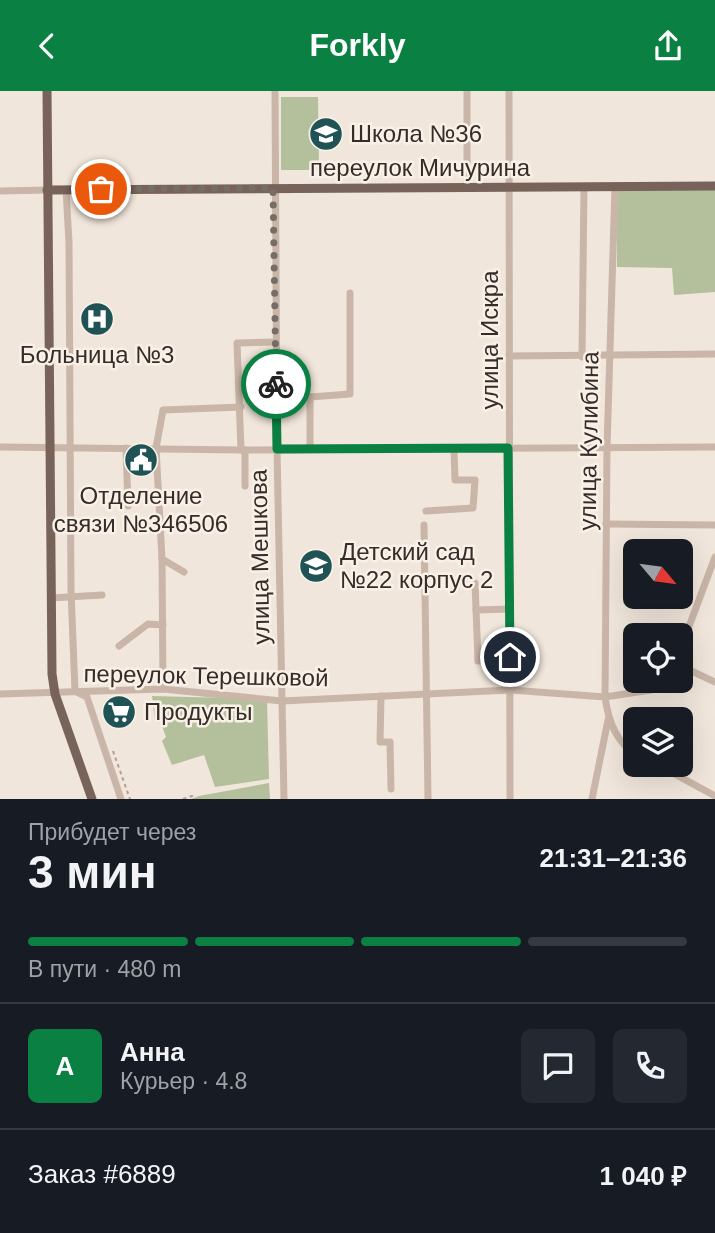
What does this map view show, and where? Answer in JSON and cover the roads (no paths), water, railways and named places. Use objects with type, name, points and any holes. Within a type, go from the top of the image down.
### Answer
[{"type":"main road","points":[[47,91],[51,598],[55,694],[92,799]]},
{"type":"main road","name":"переулок Мичурина","points":[[47,190],[715,186]]},
{"type":"street","name":"улица Мешкова","points":[[275,91],[273,188],[284,799]]},
{"type":"street","points":[[467,91],[467,187]]},
{"type":"street","name":"улица Искра","points":[[509,91],[510,799]]},
{"type":"street","name":"улица Кулибина","points":[[608,719],[605,697],[606,524],[615,186]]},
{"type":"street","points":[[582,357],[583,187]]},
{"type":"street","name":"переулок Мичурина","points":[[0,191],[47,190]]},
{"type":"street","points":[[66,190],[69,242],[71,597],[75,691],[87,697],[121,799]]},
{"type":"street","points":[[276,397],[350,394],[350,293]]},
{"type":"street","points":[[245,486],[237,343],[275,342]]},
{"type":"street","points":[[509,356],[715,354]]},
{"type":"street","points":[[310,397],[310,449]]},
{"type":"street","points":[[163,689],[162,559],[156,448],[163,410],[241,407]]},
{"type":"street","points":[[0,447],[243,450],[715,447]]},
{"type":"street","points":[[126,448],[128,506]]},
{"type":"street","points":[[426,511],[473,508],[475,480],[455,480],[454,449]]},
{"type":"street","points":[[606,524],[715,525]]},
{"type":"street","points":[[424,525],[428,799]]},
{"type":"street","points":[[690,623],[715,557]]},
{"type":"street","points":[[162,559],[184,572]]},
{"type":"street","points":[[475,583],[478,661],[510,657]]},
{"type":"street","points":[[51,598],[102,595]]},
{"type":"street","points":[[476,610],[510,609]]},
{"type":"street","points":[[119,646],[148,624],[163,625]]},
{"type":"street","points":[[693,672],[715,682]]},
{"type":"street","name":"переулок Терешковой","points":[[0,694],[163,689],[282,701],[511,690],[605,697],[628,693]]},
{"type":"street","points":[[381,696],[380,742],[390,742],[391,789]]},
{"type":"street","points":[[608,719],[623,744]]},
{"type":"street","points":[[592,799],[608,719]]},
{"type":"street","points":[[680,777],[715,796]]},
{"type":"place","name":"Школа №36","points":[[326,134]]},
{"type":"place","name":"Больница №3","points":[[97,319]]},
{"type":"place","name":"Отделение связи №346506","points":[[141,460]]},
{"type":"place","name":"Детский сад №22 корпус 2","points":[[316,566]]},
{"type":"place","name":"Продукты","points":[[119,712]]}]
